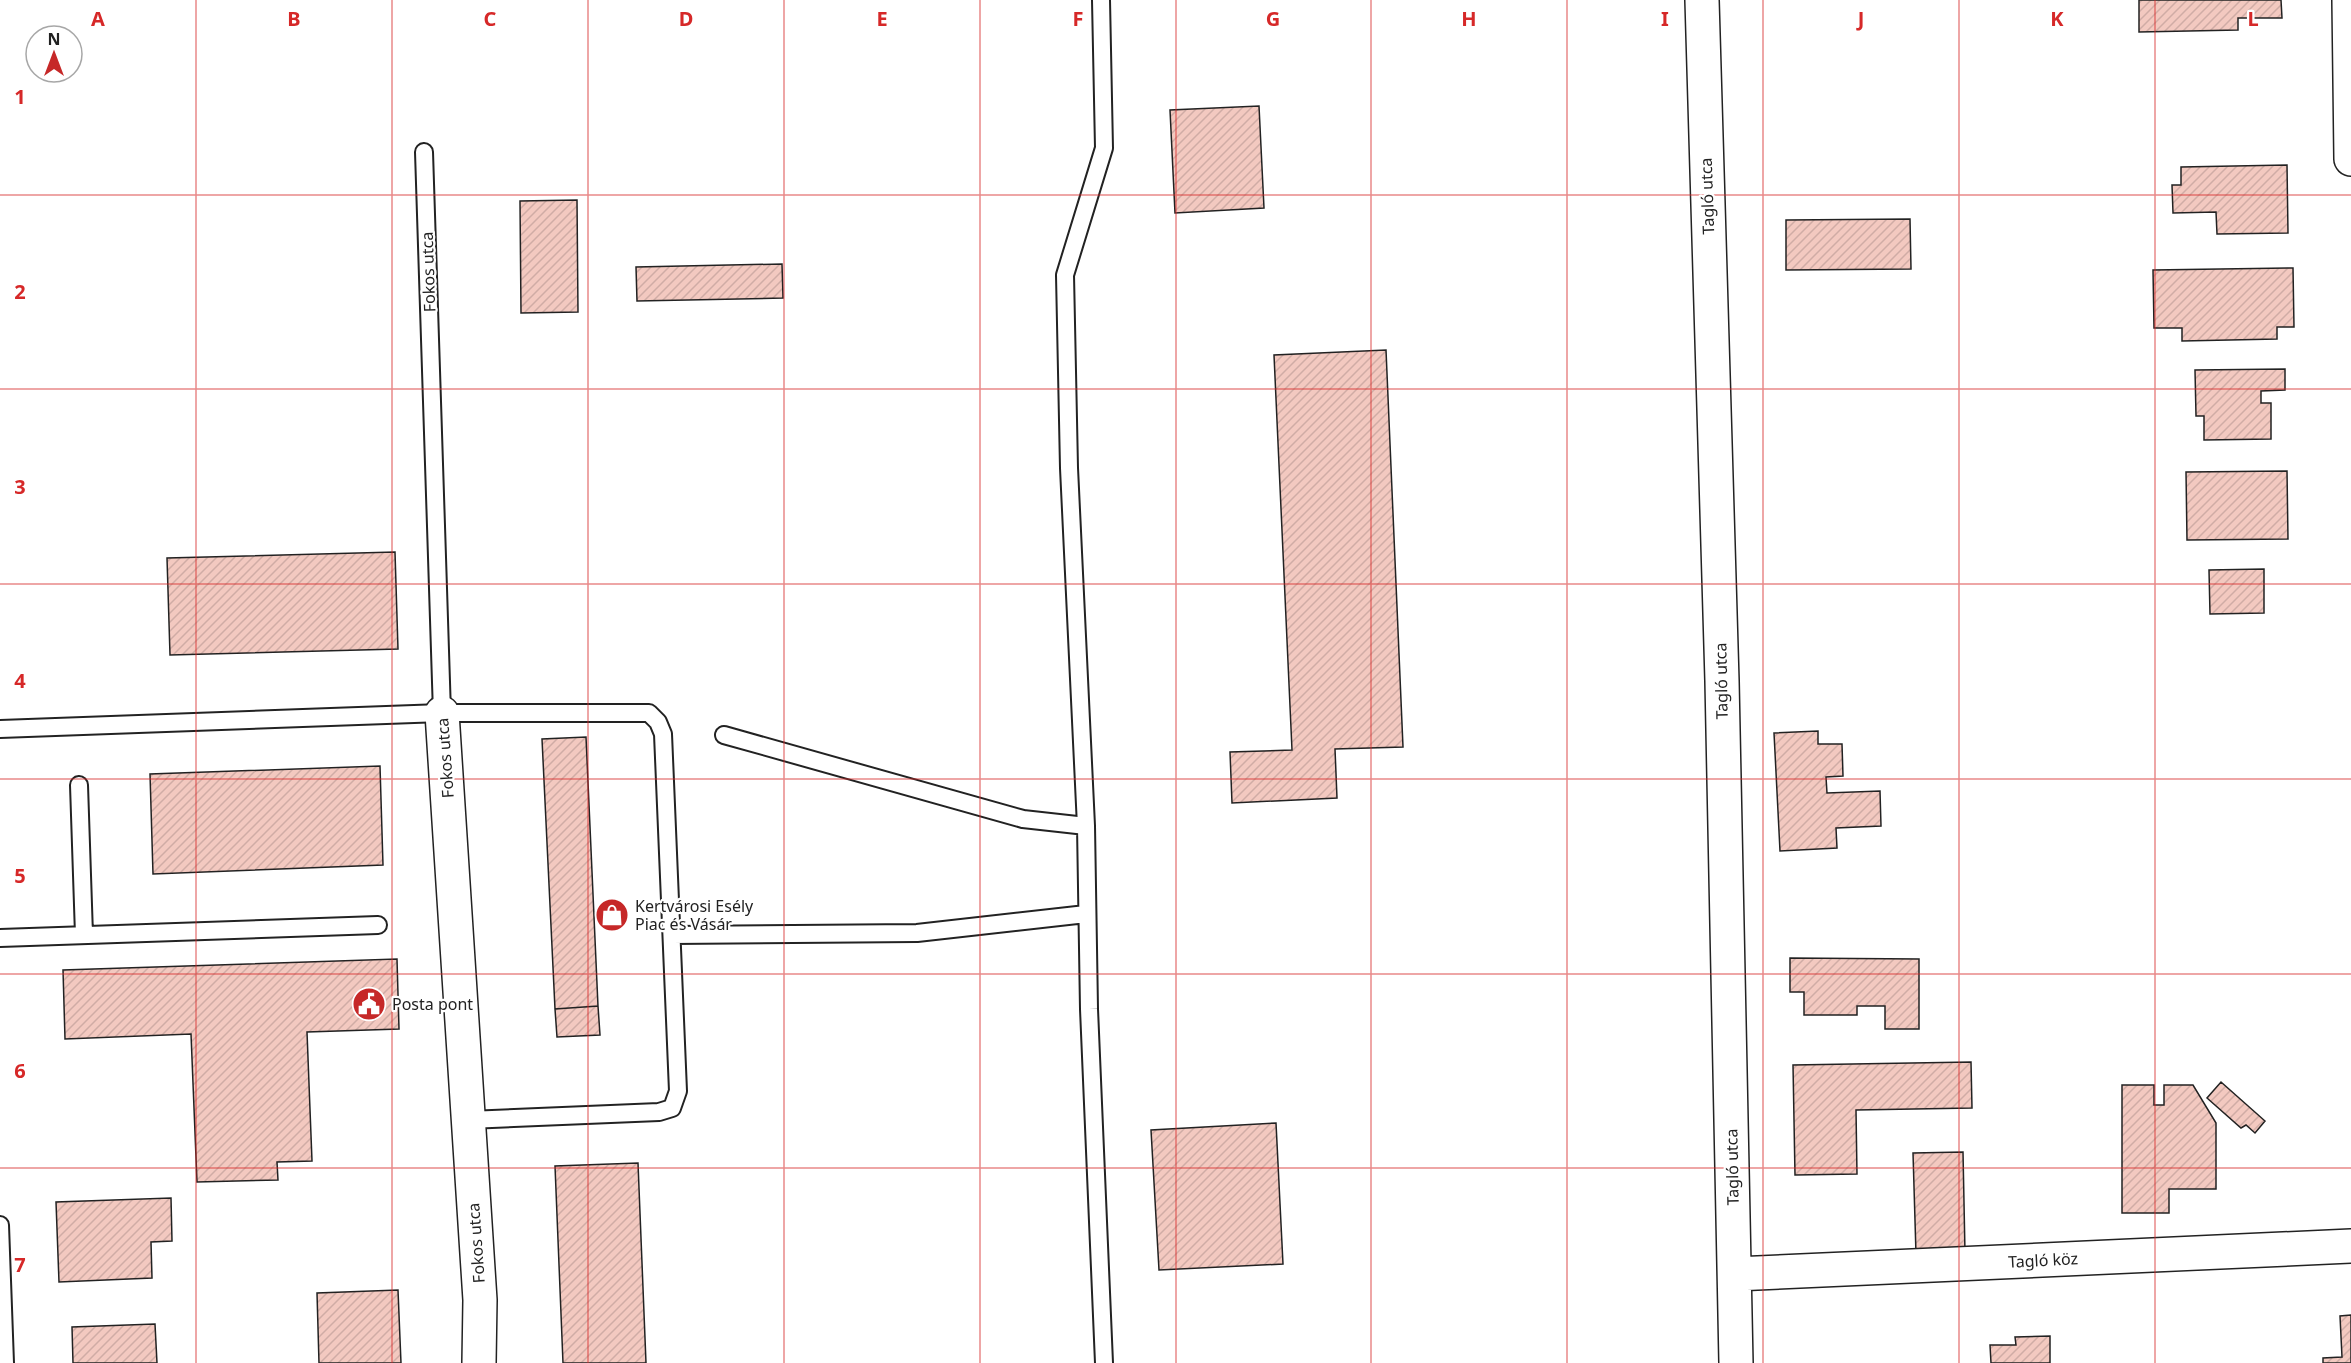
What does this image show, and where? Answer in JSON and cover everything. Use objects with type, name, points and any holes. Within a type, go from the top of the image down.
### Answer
[{"type":"street","name":"Tagló utca","points":[[1702,0],[1721,657],[1736,1363]]},
{"type":"street","points":[[2349,0],[2351,159]]},
{"type":"street","name":"Fokos utca","points":[[442,713],[480,1300],[479,1363]]},
{"type":"street","name":"Tagló köz","points":[[1735,1274],[2351,1246]]},
{"type":"lane","points":[[1101,0],[1104,148],[1065,275],[1069,468],[1086,826],[1086,914],[1104,1363]]},
{"type":"lane","name":"Fokos utca","points":[[424,152],[442,713]]},
{"type":"lane","points":[[0,729],[442,713],[649,713],[658,722],[663,734],[678,1091],[672,1108],[659,1112],[468,1120]]},
{"type":"lane","points":[[724,735],[1023,819],[1086,826]]},
{"type":"lane","points":[[79,785],[84,935]]},
{"type":"lane","points":[[672,935],[917,933],[1086,914]]},
{"type":"lane","points":[[0,938],[378,925]]},
{"type":"lane","points":[[0,1225],[5,1363]]},
{"type":"building","points":[[2139,0],[2281,0],[2282,18],[2238,18],[2238,30],[2139,32]]},
{"type":"building","points":[[1259,106],[1264,208],[1175,213],[1170,110]]},
{"type":"building","points":[[2287,165],[2288,233],[2217,234],[2216,212],[2173,213],[2172,185],[2181,185],[2181,167]]},
{"type":"building","points":[[577,200],[578,312],[521,313],[520,201]]},
{"type":"building","points":[[1910,219],[1911,269],[1786,270],[1786,220]]},
{"type":"building","points":[[782,264],[783,298],[637,301],[636,267]]},
{"type":"building","points":[[2293,268],[2294,327],[2277,327],[2277,339],[2182,341],[2182,328],[2154,328],[2153,270]]},
{"type":"building","points":[[1386,350],[1403,747],[1335,749],[1337,798],[1232,803],[1230,752],[1292,750],[1274,355]]},
{"type":"building","points":[[2285,369],[2285,390],[2261,391],[2261,403],[2271,403],[2271,439],[2204,440],[2204,416],[2196,416],[2195,370]]},
{"type":"building","points":[[2287,471],[2288,539],[2187,540],[2186,472]]},
{"type":"building","points":[[395,552],[398,649],[170,655],[167,558]]},
{"type":"building","points":[[2264,569],[2264,613],[2210,614],[2209,570]]},
{"type":"building","points":[[1818,731],[1818,744],[1842,744],[1843,776],[1826,777],[1827,793],[1880,791],[1881,826],[1836,828],[1837,848],[1780,851],[1774,733]]},
{"type":"building","points":[[586,737],[598,1006],[555,1009],[542,739]]},
{"type":"building","points":[[380,766],[383,865],[153,874],[150,774]]},
{"type":"building","points":[[1790,958],[1919,959],[1919,1029],[1885,1029],[1885,1006],[1857,1006],[1857,1015],[1804,1015],[1804,992],[1790,992]]},
{"type":"building","points":[[397,959],[399,1029],[307,1032],[312,1161],[277,1162],[278,1180],[197,1182],[191,1034],[65,1039],[63,970]]},
{"type":"building","points":[[598,1006],[600,1035],[557,1037],[555,1009]]},
{"type":"building","points":[[1971,1062],[1972,1108],[1856,1110],[1857,1174],[1795,1175],[1793,1065]]},
{"type":"building","points":[[2221,1082],[2265,1121],[2255,1133],[2246,1125],[2241,1128],[2207,1098]]},
{"type":"building","points":[[2122,1085],[2154,1085],[2154,1105],[2164,1105],[2164,1085],[2193,1085],[2216,1123],[2216,1189],[2169,1189],[2169,1213],[2122,1213]]},
{"type":"building","points":[[1276,1123],[1283,1264],[1159,1270],[1151,1130]]},
{"type":"building","points":[[1963,1152],[1965,1253],[1916,1254],[1913,1153]]},
{"type":"building","points":[[638,1163],[646,1363],[563,1363],[555,1166]]},
{"type":"building","points":[[171,1198],[172,1241],[151,1242],[152,1278],[59,1282],[56,1202]]},
{"type":"building","points":[[398,1290],[401,1363],[319,1363],[317,1293]]},
{"type":"building","points":[[2351,1315],[2351,1363],[2323,1363],[2323,1358],[2342,1357],[2340,1316]]},
{"type":"building","points":[[155,1324],[157,1363],[73,1363],[72,1327]]},
{"type":"building","points":[[2050,1336],[2050,1363],[1991,1363],[1990,1345],[2016,1345],[2015,1337]]},
{"type":"place","name":"Kertvárosi Esély Piac és Vásár","points":[[612,915]]},
{"type":"place","name":"Posta pont","points":[[369,1004]]}]
